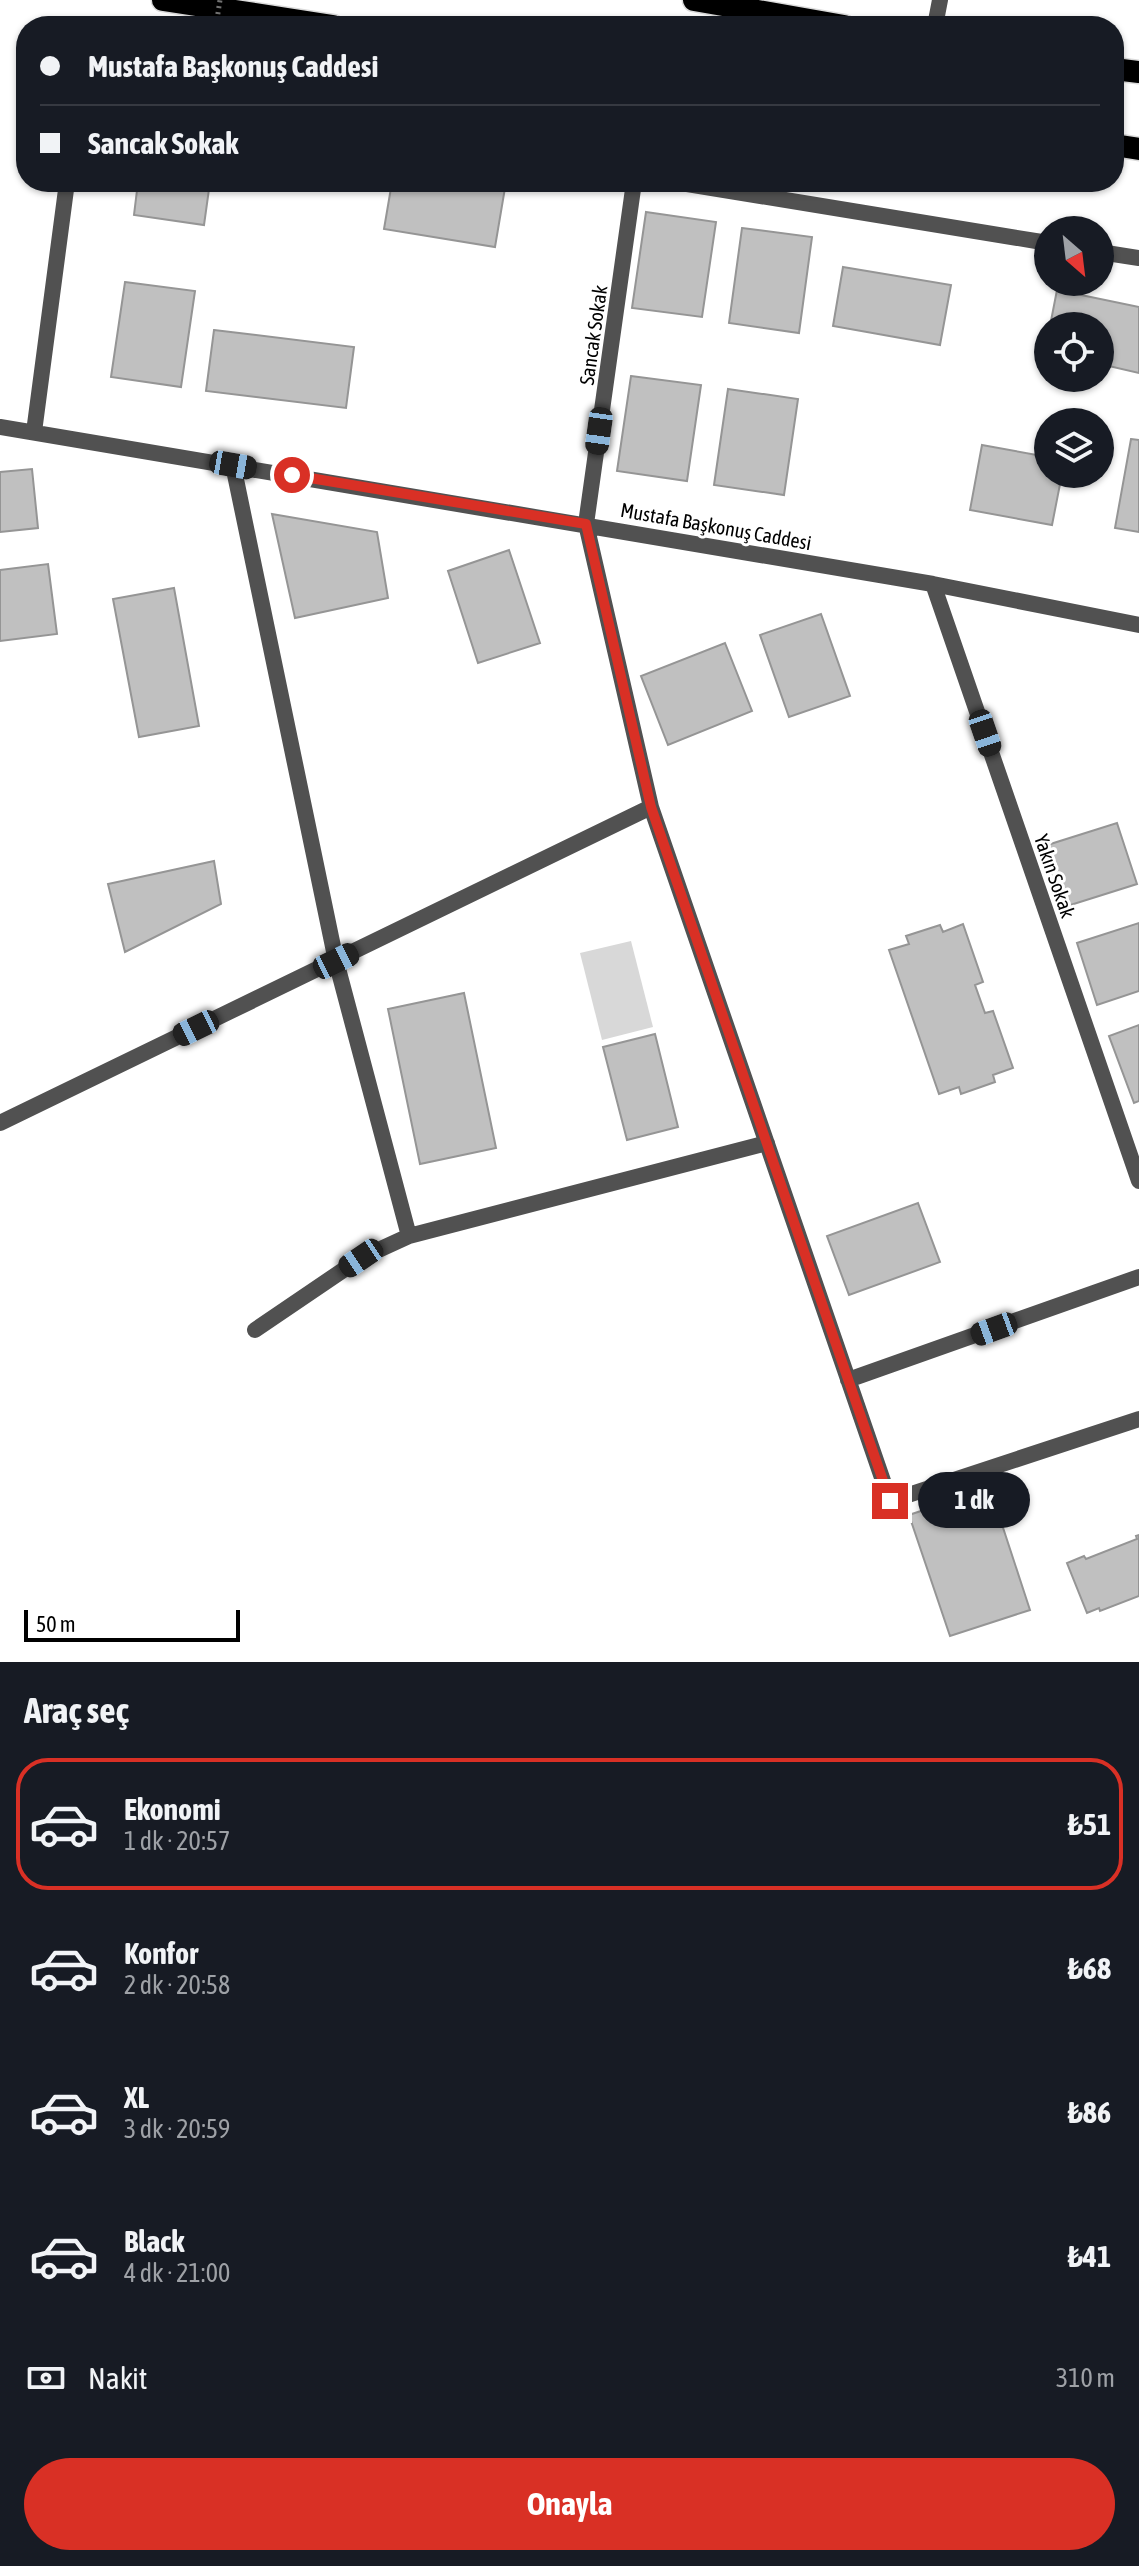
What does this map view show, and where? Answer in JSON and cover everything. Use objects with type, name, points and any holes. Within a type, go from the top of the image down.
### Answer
[{"type":"highway","points":[[163,0],[268,16]]},
{"type":"highway","points":[[694,0],[786,16]]},
{"type":"street","points":[[34,432],[66,192]]},
{"type":"street","name":"Sancak Sokak","points":[[633,192],[586,524],[651,807],[890,1501],[1139,1419]]},
{"type":"street","points":[[736,192],[1034,241]]},
{"type":"street","points":[[1114,254],[1139,258]]},
{"type":"street","name":"Mustafa Başkonuş Caddesi","points":[[0,427],[933,584],[1139,625]]},
{"type":"street","points":[[233,465],[336,961],[409,1236]]},
{"type":"street","name":"Yakın Sokak","points":[[933,584],[1139,1181]]},
{"type":"street","points":[[0,1123],[651,807]]},
{"type":"street","points":[[255,1330],[361,1258],[409,1236],[767,1143]]},
{"type":"street","points":[[848,1380],[1139,1277]]},
{"type":"shaded area","points":[[631,941],[653,1027],[602,1040],[580,953]]},
{"type":"building","points":[[137,192],[209,192],[204,225],[134,215]]},
{"type":"building","points":[[390,192],[504,192],[495,247],[384,229]]},
{"type":"building","points":[[646,212],[716,222],[702,317],[632,308]]},
{"type":"building","points":[[742,228],[812,237],[799,333],[729,323]]},
{"type":"building","points":[[843,267],[951,285],[940,345],[833,326]]},
{"type":"building","points":[[125,282],[195,291],[181,387],[111,377]]},
{"type":"building","points":[[1056,296],[1086,296],[1139,307],[1139,373],[1114,367],[1114,312],[1053,312]]},
{"type":"building","points":[[214,330],[354,347],[346,408],[206,391]]},
{"type":"building","points":[[631,376],[701,385],[687,481],[617,471]]},
{"type":"building","points":[[728,389],[798,399],[784,495],[714,485]]},
{"type":"building","points":[[1131,439],[1139,440],[1139,532],[1115,528]]},
{"type":"building","points":[[982,445],[1034,454],[1034,488],[1059,488],[1052,525],[970,510]]},
{"type":"building","points":[[32,469],[38,528],[0,532],[0,472]]},
{"type":"building","points":[[272,514],[377,532],[388,598],[295,618]]},
{"type":"building","points":[[509,550],[540,643],[478,663],[448,571]]},
{"type":"building","points":[[48,564],[57,634],[0,641],[0,570]]},
{"type":"building","points":[[174,588],[199,726],[139,737],[113,599]]},
{"type":"building","points":[[821,614],[850,696],[789,717],[760,635]]},
{"type":"building","points":[[725,643],[752,711],[668,745],[641,676]]},
{"type":"building","points":[[1117,823],[1137,884],[1061,908],[1041,847]]},
{"type":"building","points":[[214,861],[221,904],[125,952],[108,884]]},
{"type":"building","points":[[1139,923],[1139,991],[1097,1005],[1077,943]]},
{"type":"building","points":[[963,924],[983,982],[975,985],[985,1013],[993,1011],[1013,1068],[993,1075],[995,1082],[961,1094],[959,1087],[939,1094],[889,950],[909,944],[906,936],[940,925],[943,932]]},
{"type":"building","points":[[464,993],[496,1148],[420,1164],[388,1009]]},
{"type":"building","points":[[1139,1025],[1139,1101],[1134,1103],[1109,1036]]},
{"type":"building","points":[[655,1034],[678,1127],[627,1140],[603,1047]]},
{"type":"building","points":[[918,1203],[940,1262],[849,1295],[827,1236]]},
{"type":"building","points":[[990,1488],[1030,1610],[950,1636],[909,1515]]},
{"type":"building","points":[[1139,1535],[1139,1596],[1087,1613],[1067,1563],[1084,1556],[1086,1559],[1137,1539]]},
{"type":"route","points":[[292,475],[586,524],[651,807],[890,1501]]}]
